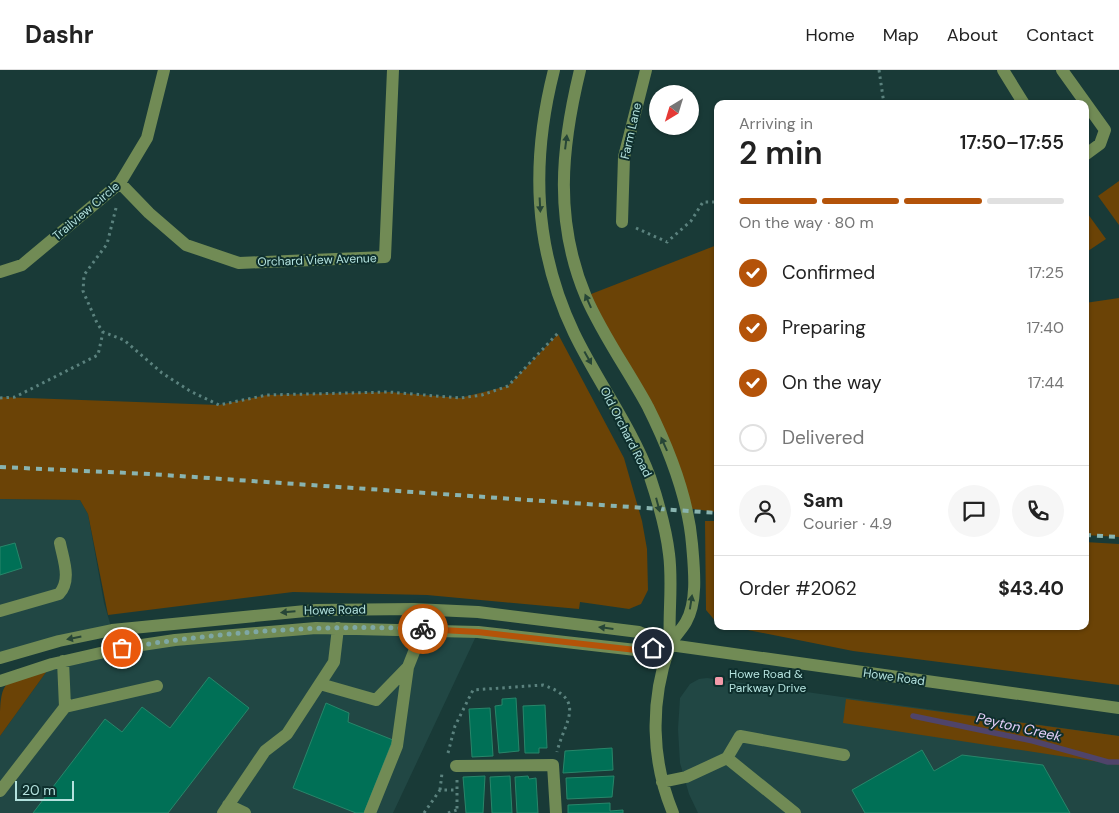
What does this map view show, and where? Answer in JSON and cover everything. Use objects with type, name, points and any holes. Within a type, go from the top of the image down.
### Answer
[{"type":"street","name":"Trailview Circle","points":[[0,272],[22,265],[120,183],[147,138],[163,70]]},
{"type":"street","name":"Orchard View Avenue","points":[[120,183],[149,213],[186,245],[239,263],[385,258],[393,70]]},
{"type":"street","name":"Old Orchard Road","points":[[554,70],[545,104],[538,175],[541,227],[549,264],[569,320],[635,445],[649,476],[658,504],[669,554],[670,645]]},
{"type":"street","points":[[580,70],[569,116],[563,172],[565,216],[573,259],[586,296],[601,328],[648,407],[670,459],[684,499],[692,542],[693,587],[687,620],[670,645],[659,676],[655,712],[655,749],[662,782],[672,813]]},
{"type":"street","name":"Farm Lane","points":[[622,222],[624,157],[646,70]]},
{"type":"street","points":[[1003,70],[1022,100]]},
{"type":"street","points":[[1062,70],[1084,100]]},
{"type":"street","points":[[1089,107],[1106,130],[1100,144],[1089,152]]},
{"type":"street","points":[[0,611],[59,594],[65,588],[66,578],[60,543]]},
{"type":"street","name":"Howe Road","points":[[0,658],[60,641],[112,630],[316,610],[414,609],[478,612],[638,632],[670,645],[1119,708]]},
{"type":"street","points":[[245,813],[226,809],[265,751],[287,734],[334,662],[338,628]]},
{"type":"street","name":"Howe Road","points":[[0,681],[63,661],[175,640],[338,628],[478,632],[636,650],[670,645]]},
{"type":"street","points":[[370,813],[397,746],[408,667],[423,629]]},
{"type":"street","points":[[63,661],[65,707]]},
{"type":"street","points":[[320,684],[376,700],[408,667]]},
{"type":"street","points":[[0,791],[65,707],[157,686]]},
{"type":"street","points":[[662,782],[686,778],[727,758],[740,736],[844,755]]},
{"type":"street","points":[[727,758],[795,813]]},
{"type":"street","points":[[449,764],[554,765],[556,813]]},
{"type":"path","points":[[879,70],[883,100]]},
{"type":"path","points":[[120,183],[114,222],[107,244],[84,274],[83,290],[97,323],[103,332],[124,340],[162,373],[190,391],[219,405],[267,395],[389,392],[460,398],[482,394],[508,386],[569,320]]},
{"type":"path","points":[[622,222],[667,242],[691,221],[703,202],[714,202]]},
{"type":"path","points":[[0,398],[15,398],[98,355],[103,332]]},
{"type":"path","points":[[424,813],[440,790],[449,764],[455,726],[473,690],[543,685],[554,689],[564,697],[570,708],[570,720],[559,743],[554,765]]},
{"type":"path","points":[[448,813],[457,811],[457,790],[449,764]]},
{"type":"path","points":[[440,790],[457,790]]},
{"type":"shaded area","points":[[1119,181],[1119,225],[1098,196]]},
{"type":"shaded area","points":[[1089,216],[1106,239],[1089,250]]},
{"type":"shaded area","points":[[714,246],[714,512],[686,508],[679,481],[586,296]]},
{"type":"shaded area","points":[[1119,298],[1119,537],[1089,535],[1089,302]]},
{"type":"shaded area","points":[[558,334],[624,458],[642,521],[647,549],[648,590],[641,604],[629,609],[580,602],[579,609],[427,595],[293,592],[108,615],[88,514],[80,500],[0,499],[0,397],[219,405],[267,395],[389,392],[460,398],[508,386]]},
{"type":"shaded area","points":[[0,499],[80,500],[88,514],[104,603],[112,630],[0,658]]},
{"type":"shaded area","points":[[705,521],[714,521],[714,619],[706,610]]},
{"type":"shaded area","points":[[1089,542],[1119,544],[1119,685],[853,651],[748,630],[1089,630]]},
{"type":"shaded area","points":[[316,628],[478,632],[393,813],[0,813],[0,736],[52,664],[122,648]]},
{"type":"shaded area","points":[[52,664],[0,736],[1,702],[6,685],[13,679]]},
{"type":"shaded area","points":[[707,678],[1119,736],[1119,813],[698,813],[689,794],[680,763],[678,729],[680,698],[690,684],[699,679]]},
{"type":"shaded area","points":[[846,699],[1119,736],[1119,765],[843,723]]},
{"type":"building","points":[[15,543],[22,568],[0,575],[0,547]]},
{"type":"building","points":[[209,677],[249,708],[168,813],[33,813],[105,719],[122,732],[142,707],[170,728]]},
{"type":"building","points":[[516,698],[519,751],[499,753],[495,706],[502,705],[502,699]]},
{"type":"building","points":[[326,703],[349,713],[348,722],[393,740],[364,813],[356,813],[293,788]]},
{"type":"building","points":[[545,705],[547,748],[539,748],[539,753],[525,753],[523,706]]},
{"type":"building","points":[[490,708],[493,756],[472,757],[469,709]]},
{"type":"building","points":[[612,748],[613,770],[563,773],[565,751]]},
{"type":"building","points":[[922,750],[934,771],[962,755],[1043,765],[1070,813],[865,813],[852,790]]},
{"type":"building","points":[[485,776],[483,813],[466,813],[463,777]]},
{"type":"building","points":[[510,776],[512,813],[492,813],[490,777]]},
{"type":"building","points":[[528,776],[529,779],[536,778],[538,813],[517,813],[515,777]]},
{"type":"building","points":[[614,776],[612,797],[567,799],[566,778]]},
{"type":"building","points":[[610,803],[610,811],[623,810],[623,813],[568,813],[568,805]]},
{"type":"waterway","name":"Peyton Creek","points":[[913,716],[1033,741],[1108,762],[1119,762]]},
{"type":"railway","points":[[0,467],[150,474],[714,513]]},
{"type":"railway","points":[[1089,535],[1119,537]]},
{"type":"way so far","points":[[122,648],[175,640],[316,628],[423,629]]},
{"type":"place","name":"Howe Road & Parkway Drive","points":[[719,681]]},
{"type":"route","points":[[423,629],[478,632],[636,650],[653,648]]}]
